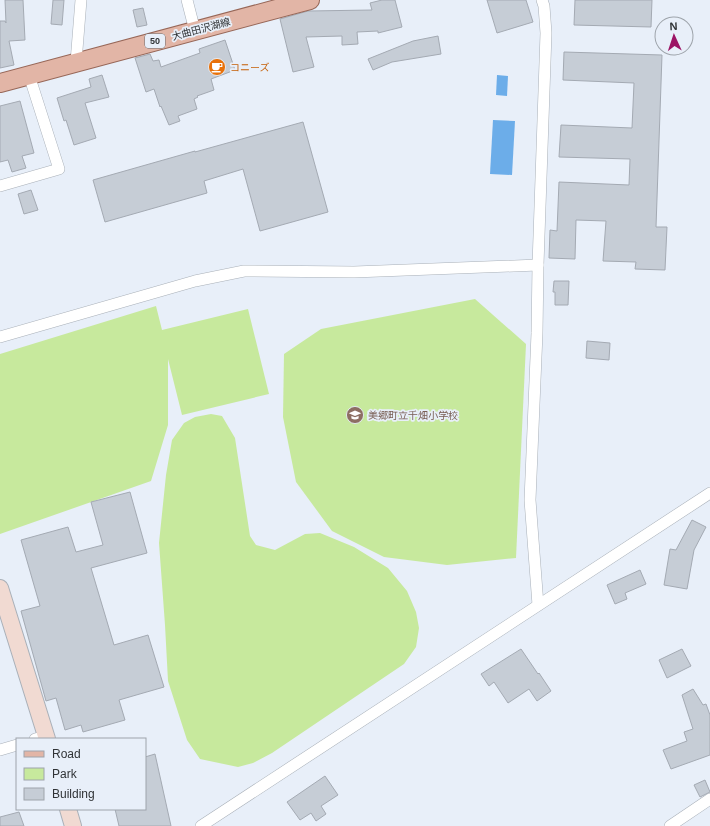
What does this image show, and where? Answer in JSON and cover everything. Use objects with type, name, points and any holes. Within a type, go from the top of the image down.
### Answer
[{"type":"main road","name":"大曲田沢湖線","points":[[0,83],[310,0]]},
{"type":"street","points":[[76,62],[81,0]]},
{"type":"street","points":[[187,0],[195,31]]},
{"type":"street","points":[[538,605],[530,500],[537,333],[546,33],[544,6],[542,0]]},
{"type":"street","points":[[0,186],[59,169],[29,75]]},
{"type":"street","points":[[0,337],[195,281],[244,271],[354,272],[538,265]]},
{"type":"street","points":[[201,826],[710,493]]},
{"type":"street","points":[[0,588],[42,738]]},
{"type":"street","points":[[0,750],[16,744]]},
{"type":"street","points":[[670,826],[710,799]]},
{"type":"street","points":[[68,810],[73,826]]},
{"type":"green space","points":[[475,299],[526,344],[516,558],[447,565],[384,557],[332,531],[296,482],[283,417],[284,354],[321,329]]},
{"type":"green space","points":[[156,306],[162,330],[248,309],[269,394],[182,415],[168,359],[168,425],[151,481],[0,534],[0,354]]},
{"type":"green space","points":[[211,414],[222,416],[235,438],[250,536],[256,545],[275,550],[305,534],[320,533],[354,547],[388,568],[407,591],[416,612],[419,628],[416,647],[404,664],[272,753],[253,763],[238,767],[200,759],[187,740],[168,681],[159,543],[166,475],[172,440],[184,423],[195,417]]},
{"type":"water","points":[[497,75],[508,76],[507,96],[496,95]]},
{"type":"water","points":[[493,120],[515,121],[512,175],[490,174]]},
{"type":"building","points":[[5,0],[23,0],[25,40],[9,41],[14,65],[0,68],[0,21],[5,21],[6,23]]},
{"type":"building","points":[[53,0],[64,0],[62,25],[51,24]]},
{"type":"building","points":[[382,0],[395,0],[402,27],[378,33],[378,31],[357,32],[358,44],[342,45],[342,36],[306,37],[314,67],[293,72],[280,19],[308,11],[372,10],[370,3]]},
{"type":"building","points":[[487,0],[526,0],[533,22],[497,33]]},
{"type":"building","points":[[575,0],[652,0],[651,27],[574,25]]},
{"type":"building","points":[[143,8],[147,25],[137,27],[133,10]]},
{"type":"building","points":[[438,36],[441,54],[392,62],[373,70],[368,59],[413,41]]},
{"type":"building","points":[[225,40],[235,70],[211,79],[214,90],[197,96],[198,97],[194,99],[197,109],[178,116],[180,121],[169,125],[161,106],[160,107],[154,89],[146,92],[135,58],[150,54],[153,61],[159,60],[161,67],[200,53],[199,49]]},
{"type":"building","points":[[564,52],[662,56],[656,227],[667,227],[665,270],[635,269],[636,262],[603,261],[606,221],[576,220],[575,259],[549,258],[550,230],[557,231],[559,182],[629,185],[630,159],[559,157],[561,125],[632,128],[634,83],[563,80]]},
{"type":"building","points":[[102,75],[109,97],[85,103],[96,138],[74,145],[66,120],[64,121],[57,98],[91,87],[89,79]]},
{"type":"building","points":[[20,101],[34,153],[22,156],[26,168],[12,172],[8,160],[0,162],[0,106]]},
{"type":"building","points":[[303,122],[328,212],[260,231],[243,169],[204,181],[207,193],[105,222],[93,180]]},
{"type":"building","points":[[31,190],[38,210],[24,214],[18,194]]},
{"type":"building","points":[[554,281],[569,281],[568,305],[555,305],[555,292],[553,292]]},
{"type":"building","points":[[587,341],[610,343],[609,360],[586,358]]},
{"type":"building","points":[[130,492],[147,553],[91,568],[114,645],[148,635],[164,687],[119,700],[125,720],[83,732],[81,725],[65,730],[56,698],[46,701],[21,611],[40,606],[21,540],[68,527],[76,552],[103,545],[91,502]]},
{"type":"building","points":[[692,520],[706,527],[694,550],[687,589],[664,585],[670,549],[676,550]]},
{"type":"building","points":[[640,570],[646,584],[625,593],[627,599],[615,604],[607,585]]},
{"type":"building","points":[[521,649],[551,691],[537,701],[529,689],[508,703],[494,682],[489,686],[481,674]]},
{"type":"building","points":[[682,649],[691,666],[667,678],[659,660]]},
{"type":"building","points":[[693,689],[703,705],[706,704],[710,715],[710,755],[671,769],[663,750],[687,741],[684,732],[693,729],[682,695]]},
{"type":"building","points":[[155,754],[171,826],[119,826],[115,810],[146,810],[146,757]]},
{"type":"building","points":[[325,776],[338,795],[321,806],[326,814],[316,821],[311,813],[300,820],[287,802]]},
{"type":"building","points":[[705,780],[710,792],[700,797],[694,785]]},
{"type":"building","points":[[19,812],[24,826],[0,826],[0,817]]},
{"type":"place","name":"コニーズ","points":[[217,67]]},
{"type":"place","name":"美郷町立千畑小学校","points":[[355,415]]}]
